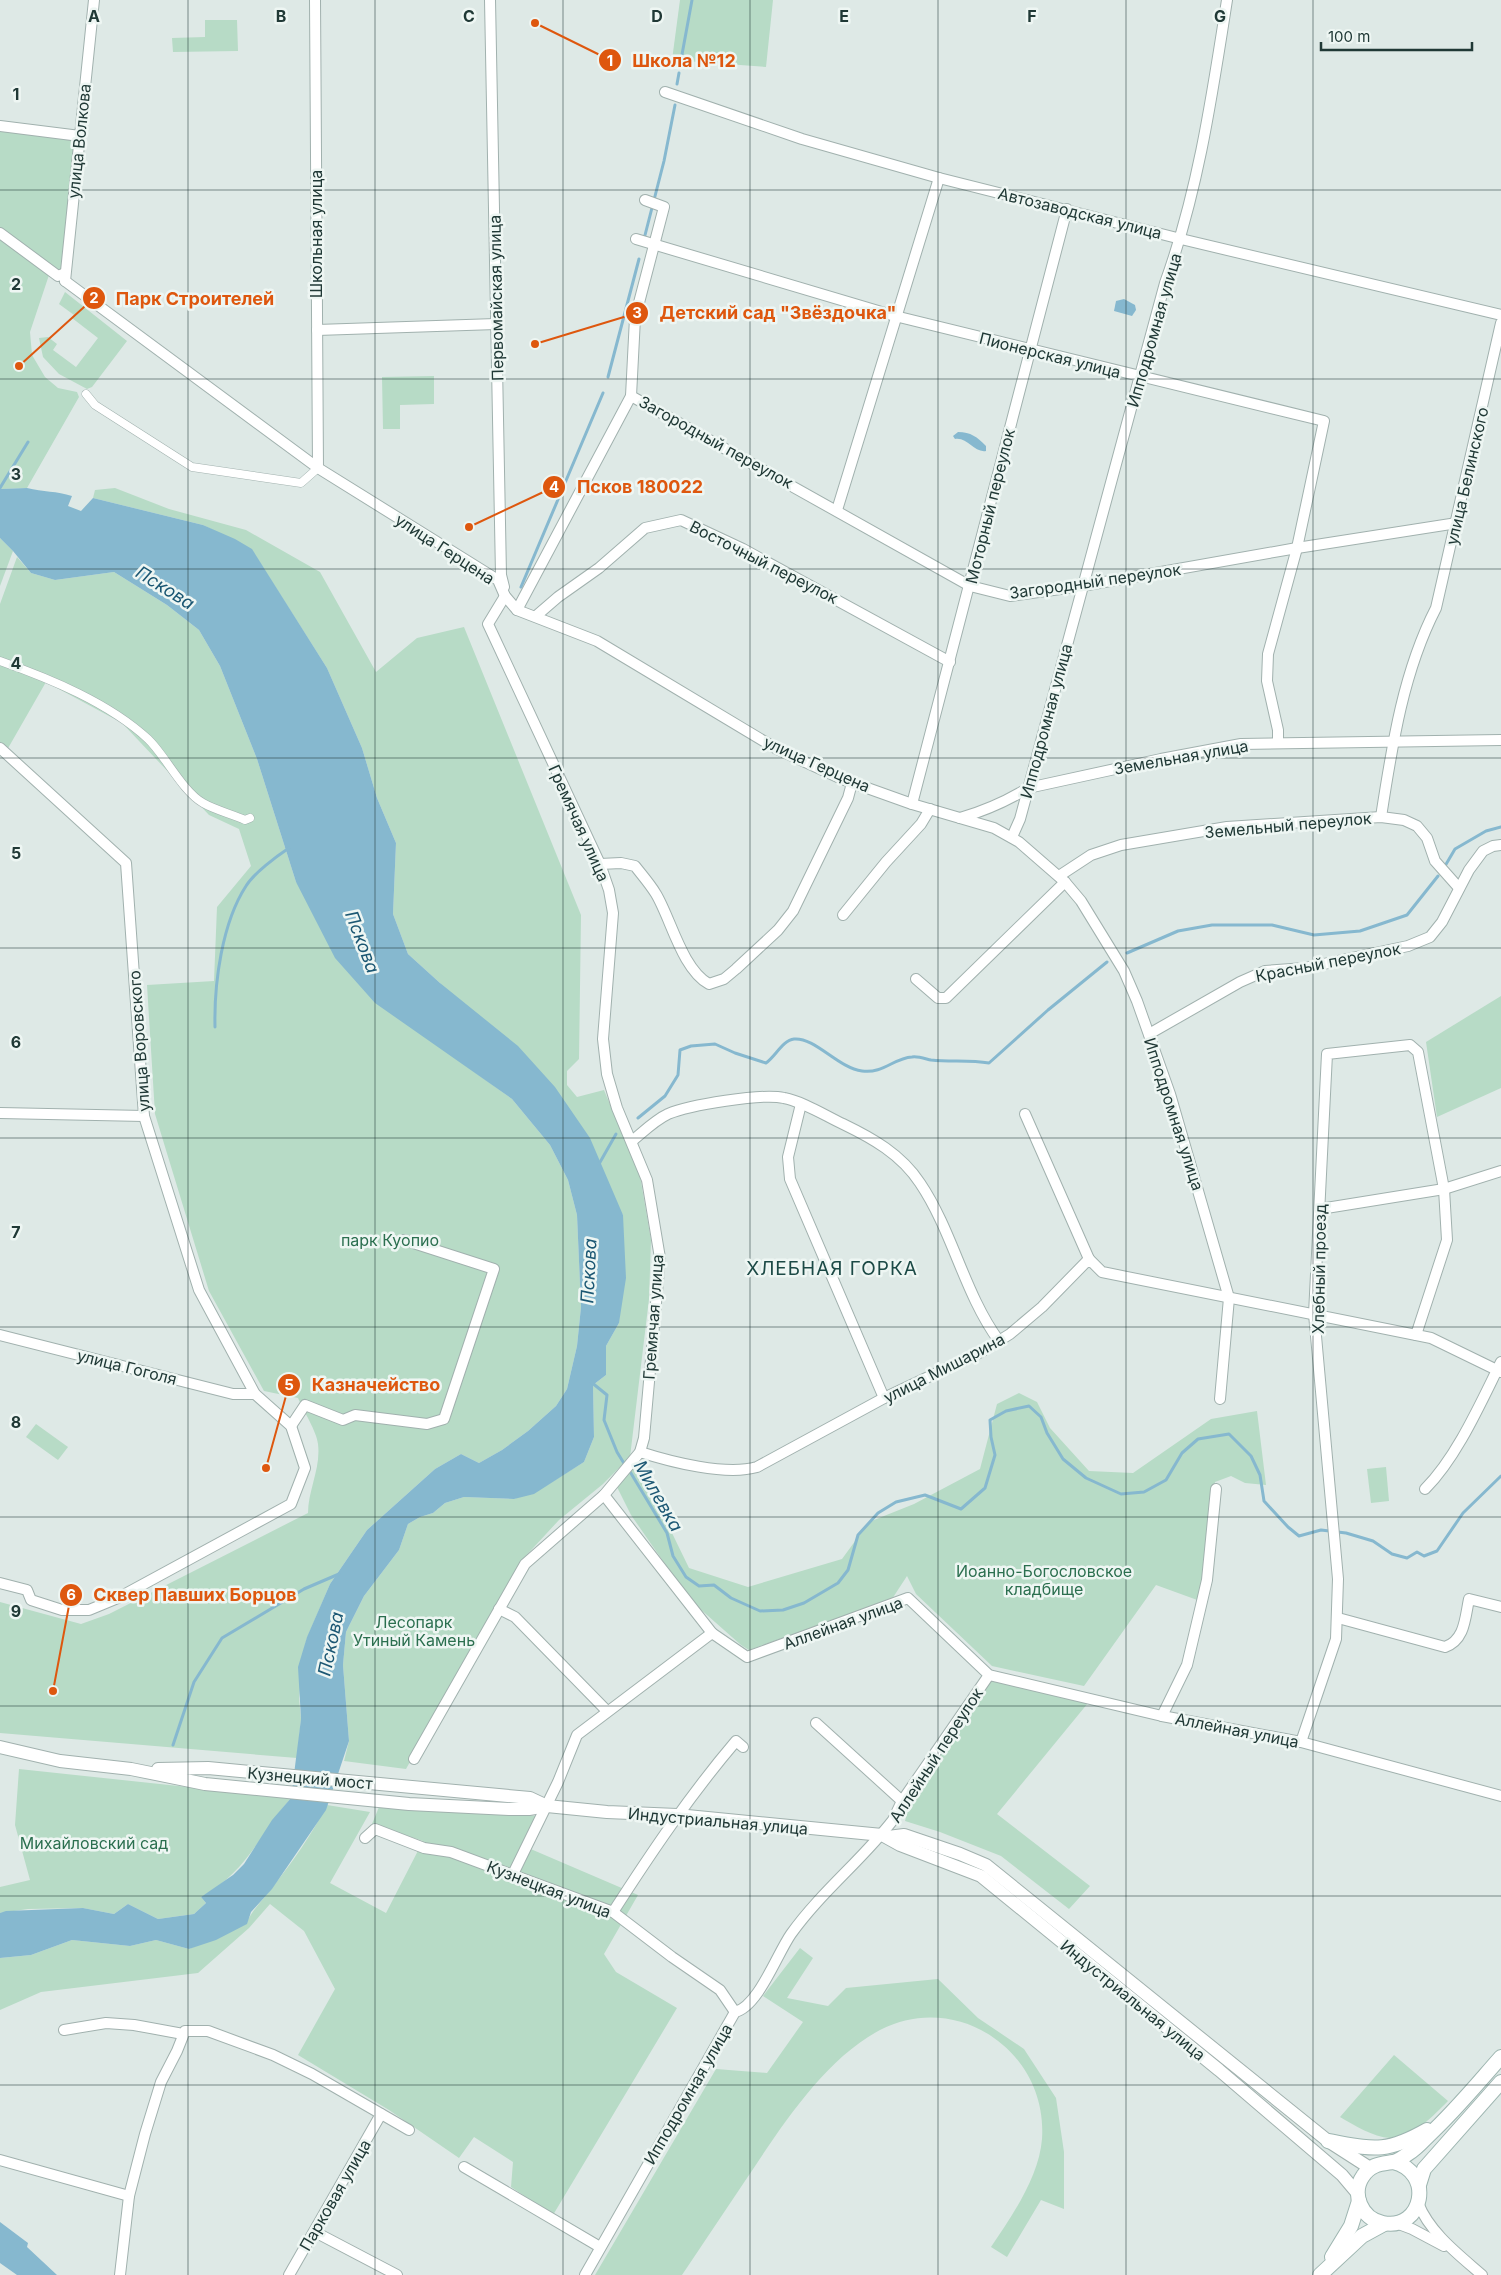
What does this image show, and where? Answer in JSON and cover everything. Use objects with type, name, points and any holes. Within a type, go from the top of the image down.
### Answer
[{"type":"main road","points":[[1322,2272],[1351,2226],[1360,2182],[1370,2168],[1377,2164],[1394,2162],[1410,2153],[1448,2118],[1501,2057]]},
{"type":"main road","points":[[1322,2272],[1362,2236],[1411,2215],[1418,2203],[1419,2185],[1424,2169],[1501,2082]]},
{"type":"main road","points":[[1328,2141],[1384,2148],[1405,2142],[1448,2118]]},
{"type":"main road","points":[[1394,2162],[1411,2171],[1419,2185]]},
{"type":"main road","points":[[1358,2198],[1369,2216],[1390,2223]]},
{"type":"street","name":"улица Волкова","points":[[65,281],[94,0]]},
{"type":"street","name":"Школьная улица","points":[[315,0],[318,468]]},
{"type":"street","name":"Первомайская улица","points":[[490,0],[501,575],[505,596]]},
{"type":"street","name":"Ипподромная улица","points":[[1220,1399],[1229,1298],[1170,1094],[1149,1034],[1124,971],[1081,901],[1062,879],[1012,837],[1020,819],[1165,283],[1181,239],[1208,122],[1227,0]]},
{"type":"street","name":"Автозаводская улица","points":[[664,92],[802,139],[939,178],[1181,239],[1501,315]]},
{"type":"street","points":[[0,126],[80,136]]},
{"type":"street","points":[[837,510],[895,316],[939,178]]},
{"type":"street","points":[[517,610],[631,396],[635,318],[664,207],[650,203]]},
{"type":"street","name":"Моторный переулок","points":[[912,804],[1067,209]]},
{"type":"street","name":"улица Герцена","points":[[0,233],[58,276],[65,273],[65,281],[318,468],[498,580],[505,596],[517,610],[597,641],[777,749],[852,783],[912,804],[994,828],[1012,837]]},
{"type":"street","name":"Пионерская улица","points":[[636,239],[895,316],[1324,421],[1297,548],[1268,654],[1267,681],[1278,730],[1278,743]]},
{"type":"street","name":"улица Белинского","points":[[1381,817],[1392,742],[1421,638],[1436,608],[1457,523],[1501,323]]},
{"type":"street","points":[[317,330],[496,324]]},
{"type":"street","points":[[86,394],[95,405],[192,467],[300,483],[318,468]]},
{"type":"street","name":"Загородный переулок","points":[[631,396],[970,586],[1010,596],[1082,586],[1297,548],[1457,523]]},
{"type":"street","name":"Восточный переулок","points":[[536,616],[558,596],[599,568],[645,528],[681,520],[743,549],[950,662]]},
{"type":"street","name":"Гремячая улица","points":[[414,1759],[525,1564],[604,1495],[638,1455],[644,1438],[660,1258],[647,1180],[617,1108],[607,1074],[604,1039],[613,913],[609,890],[600,864],[488,624],[505,596]]},
{"type":"street","points":[[0,661],[72,690],[114,714],[147,738],[171,769],[203,803],[246,820],[250,818]]},
{"type":"street","name":"Земельная улица","points":[[959,818],[978,813],[1028,788],[1161,758],[1241,744],[1501,740]]},
{"type":"street","name":"улица Воровского","points":[[0,748],[126,863],[144,1116],[199,1290],[255,1394],[291,1426],[305,1468],[291,1504],[153,1577],[118,1598],[89,1610],[62,1610],[31,1600],[27,1590],[0,1583]]},
{"type":"street","points":[[600,864],[630,863],[635,866],[657,895],[673,935],[698,976],[709,984],[716,983],[724,979],[778,930],[793,911],[848,798],[852,783]]},
{"type":"street","points":[[843,915],[886,862],[921,824],[930,809]]},
{"type":"street","name":"Земельный переулок","points":[[916,979],[938,998],[946,998],[1062,879],[1091,855],[1121,845],[1227,827],[1381,817],[1404,820],[1417,826],[1427,838],[1435,861],[1459,888]]},
{"type":"street","name":"Красный переулок","points":[[1149,1034],[1240,982],[1265,972],[1304,968],[1408,946],[1430,937],[1442,922],[1469,870],[1483,851],[1492,846],[1501,845]]},
{"type":"street","name":"Хлебный проезд","points":[[1301,1742],[1336,1639],[1338,1618],[1338,1579],[1314,1314],[1327,1054],[1410,1045],[1418,1052],[1444,1189]]},
{"type":"street","points":[[631,1138],[669,1114],[711,1104],[768,1096],[785,1098],[801,1104],[859,1131],[882,1145],[902,1161],[913,1174],[933,1204],[973,1299],[986,1324],[999,1341]]},
{"type":"street","points":[[801,1104],[788,1157],[790,1179],[884,1398]]},
{"type":"street","points":[[0,1113],[144,1116]]},
{"type":"street","points":[[1025,1114],[1090,1259],[1102,1272],[1431,1338],[1500,1368],[1452,1455],[1441,1472],[1425,1489]]},
{"type":"street","points":[[1320,1208],[1444,1189],[1501,1171]]},
{"type":"street","points":[[1416,1335],[1447,1240],[1444,1189]]},
{"type":"street","points":[[291,1426],[304,1405],[343,1420],[355,1414],[427,1424],[444,1419],[494,1270],[404,1240]]},
{"type":"street","name":"улица Мишарина","points":[[638,1455],[691,1465],[744,1471],[757,1467],[884,1398],[999,1341],[1042,1307],[1090,1259]]},
{"type":"street","name":"улица Гоголя","points":[[0,1335],[232,1394],[255,1394]]},
{"type":"street","points":[[1162,1716],[1187,1665],[1207,1580],[1216,1489]]},
{"type":"street","points":[[513,1874],[547,1806],[577,1735],[712,1633],[604,1495]]},
{"type":"street","name":"Аллейная улица","points":[[712,1633],[747,1657],[908,1598],[989,1675],[1162,1716],[1301,1742],[1501,1796]]},
{"type":"street","points":[[1338,1618],[1445,1647],[1457,1641],[1460,1635],[1469,1599],[1501,1607]]},
{"type":"street","points":[[499,1609],[515,1617],[607,1712]]},
{"type":"street","name":"Аллейный переулок","points":[[885,1836],[902,1801],[989,1675]]},
{"type":"street","points":[[816,1723],[902,1801]]},
{"type":"street","points":[[613,1912],[677,1815],[736,1741],[743,1747]]},
{"type":"street","points":[[0,1747],[60,1761],[131,1770]]},
{"type":"street","name":"Кузнецкий мост","points":[[131,1770],[208,1768],[412,1788]]},
{"type":"street","name":"Кузнецкий мост","points":[[131,1770],[205,1784],[409,1804]]},
{"type":"street","name":"Индустриальная улица","points":[[412,1788],[530,1798],[547,1806]]},
{"type":"street","name":"Индустриальная улица","points":[[409,1804],[522,1809],[547,1806],[607,1812],[677,1815],[885,1836],[904,1835],[960,1854],[986,1865],[1328,2141],[1370,2168]]},
{"type":"street","name":"Кузнецкая улица","points":[[365,1838],[375,1829],[424,1848],[451,1852],[613,1912],[672,1957],[720,1990],[735,2012]]},
{"type":"street","name":"Ипподромная улица","points":[[585,2275],[735,2012],[743,2011],[752,2001],[791,1934],[850,1868],[885,1836]]},
{"type":"street","name":"Индустриальная улица","points":[[885,1836],[900,1845],[981,1876],[1219,2070],[1342,2175],[1358,2198]]},
{"type":"street","points":[[64,2030],[106,2023],[184,2032],[208,2031],[273,2055],[312,2074],[409,2130]]},
{"type":"street","points":[[120,2275],[129,2196],[155,2099],[184,2032]]},
{"type":"street","name":"Парковая улица","points":[[289,2275],[381,2114]]},
{"type":"street","points":[[0,2160],[129,2196]]},
{"type":"street","points":[[464,2167],[600,2248]]},
{"type":"street","points":[[1418,2203],[1423,2217],[1482,2275]]},
{"type":"street","points":[[1390,2223],[1431,2238],[1464,2259]]},
{"type":"street","points":[[315,2232],[397,2275]]},
{"type":"green space","points":[[680,0],[773,0],[766,67],[672,60]]},
{"type":"green space","points":[[205,20],[237,20],[238,51],[173,52],[172,38],[205,37]]},
{"type":"green space","points":[[0,129],[77,138],[61,272],[0,228]]},
{"type":"green space","points":[[0,236],[50,272],[30,332],[32,355],[45,377],[58,388],[77,392],[79,397],[27,488],[0,489]]},
{"type":"green space","points":[[65,292],[127,341],[92,387],[87,389],[59,374],[43,357],[39,338],[48,337],[57,344],[53,350],[76,367],[98,338],[72,318],[74,315],[59,304]]},
{"type":"green space","points":[[434,376],[434,404],[400,405],[400,429],[383,429],[382,377]]},
{"type":"green space","name":"Лесопарк Утиный Камень","points":[[115,488],[169,509],[246,530],[320,572],[376,672],[417,638],[464,627],[581,915],[579,1059],[567,1071],[567,1085],[577,1097],[604,1090],[640,1176],[651,1240],[649,1299],[630,1457],[603,1484],[559,1520],[522,1560],[406,1769],[344,1761],[349,1741],[343,1665],[346,1632],[364,1596],[399,1550],[408,1524],[420,1517],[433,1513],[445,1503],[464,1497],[514,1499],[547,1485],[584,1462],[594,1437],[593,1385],[606,1375],[606,1346],[619,1323],[623,1215],[440,983],[408,954],[393,914],[396,843],[377,798],[362,748],[327,668],[252,550],[203,525],[93,498],[95,490]]},
{"type":"green space","points":[[0,538],[13,551],[0,586]]},
{"type":"green space","name":"парк Куопио","points":[[17,557],[31,573],[55,580],[114,572],[167,605],[199,630],[220,666],[257,759],[296,882],[459,1061],[512,1099],[550,1145],[568,1180],[577,1215],[581,1307],[577,1346],[567,1389],[556,1406],[528,1431],[502,1450],[479,1463],[461,1454],[435,1469],[367,1530],[330,1584],[307,1638],[304,1649],[299,1698],[301,1719],[297,1758],[0,1733],[0,1602],[81,1624],[109,1614],[308,1513],[318,1462],[318,1444],[315,1433],[298,1398],[264,1391],[209,1291],[155,1114],[147,985],[214,981],[217,907],[251,866],[239,829],[209,815],[122,723],[46,682],[7,750],[0,743],[0,604]]},
{"type":"green space","points":[[1501,996],[1501,1088],[1437,1117],[1426,1042]]},
{"type":"green space","name":"Иоанно-Богословское кладбище","points":[[1019,1393],[1037,1402],[1050,1428],[1089,1471],[1133,1473],[1211,1419],[1257,1411],[1266,1485],[1245,1483],[1231,1476],[1215,1482],[1200,1601],[1156,1585],[1084,1686],[992,1666],[916,1594],[907,1576],[892,1599],[749,1650],[690,1600],[631,1515],[617,1487],[638,1463],[689,1568],[748,1587],[842,1559],[869,1522],[914,1504],[980,1469],[997,1404]]},
{"type":"green space","points":[[36,1424],[68,1447],[58,1460],[26,1437]]},
{"type":"green space","points":[[1386,1467],[1389,1501],[1371,1503],[1367,1469]]},
{"type":"green space","points":[[990,1680],[1088,1703],[997,1814],[1090,1886],[1069,1909],[1001,1856],[940,1832],[905,1821],[911,1798]]},
{"type":"green space","name":"Михайловский сад","points":[[19,1769],[291,1798],[241,1864],[217,1887],[201,1897],[206,1903],[194,1914],[158,1919],[128,1904],[114,1914],[83,1908],[28,1909],[0,1913],[0,1887],[30,1880],[15,1825]]},
{"type":"green space","points":[[327,1805],[370,1812],[330,1883],[386,1913],[423,1841],[372,1824],[379,1807],[539,1816],[526,1847],[638,1895],[604,1954],[616,1972],[677,2008],[553,2215],[511,2187],[513,2162],[474,2137],[459,2158],[389,2110],[298,2055],[335,1989],[304,1931],[270,1904],[249,1928],[198,1973],[41,1992],[0,2010],[0,1958],[31,1955],[72,1940],[130,1946],[156,1940],[189,1949],[246,1924],[254,1910],[301,1848]]},
{"type":"green space","points":[[800,1948],[813,1958],[787,1998],[828,2006],[846,1988],[938,1979],[978,2018],[1024,2049],[1056,2098],[1064,2152],[1064,2209],[1041,2200],[1007,2257],[991,2247],[1023,2196],[1036,2168],[1042,2139],[1040,2108],[1030,2080],[1014,2056],[992,2037],[967,2024],[939,2018],[910,2020],[880,2030],[859,2043],[821,2077],[788,2118],[682,2275],[595,2275],[716,2069],[767,2073],[803,2022],[763,1996]]},
{"type":"green space","points":[[1394,2055],[1448,2101],[1422,2125],[1406,2135],[1390,2138],[1370,2133],[1340,2117]]},
{"type":"water","points":[[1124,299],[1135,305],[1136,310],[1132,316],[1114,311],[1116,301]]},
{"type":"water","points":[[958,432],[967,433],[977,438],[986,446],[986,451],[978,450],[964,440],[955,439],[953,436]]},
{"type":"water","name":"Пскова","points":[[27,488],[72,496],[68,506],[81,511],[93,498],[203,525],[235,539],[252,549],[327,668],[362,748],[377,798],[396,843],[393,914],[408,954],[440,983],[518,1046],[555,1087],[590,1138],[623,1215],[626,1278],[619,1323],[606,1346],[606,1375],[593,1385],[594,1437],[584,1462],[534,1494],[514,1499],[464,1497],[445,1503],[433,1513],[420,1517],[408,1524],[399,1550],[364,1596],[346,1632],[343,1665],[349,1741],[326,1810],[272,1889],[251,1912],[247,1924],[216,1940],[189,1949],[156,1940],[130,1946],[72,1940],[31,1955],[0,1958],[0,1913],[6,1911],[83,1908],[114,1914],[128,1904],[158,1919],[194,1914],[206,1903],[201,1897],[233,1875],[244,1864],[272,1820],[291,1798],[301,1719],[298,1667],[307,1637],[330,1584],[367,1530],[435,1469],[461,1454],[479,1463],[502,1450],[528,1431],[556,1406],[567,1389],[577,1346],[581,1307],[577,1215],[568,1180],[550,1145],[512,1099],[375,1003],[335,958],[296,882],[257,759],[220,666],[199,630],[167,605],[114,572],[55,580],[31,573],[0,538],[0,489]]},
{"type":"water","points":[[0,2222],[28,2243],[27,2247],[57,2275],[17,2275],[0,2263]]},
{"type":"waterway","points":[[681,60],[692,0]]},
{"type":"waterway","points":[[677,84],[679,73]]},
{"type":"waterway","points":[[644,239],[664,161],[675,105]]},
{"type":"waterway","points":[[608,377],[639,259]]},
{"type":"waterway","points":[[521,587],[603,393]]},
{"type":"waterway","points":[[0,488],[28,442]]},
{"type":"waterway","points":[[1445,866],[1455,849],[1486,831],[1501,827]]},
{"type":"waterway","points":[[215,1027],[218,973],[225,935],[231,917],[246,886],[254,876],[289,848]]},
{"type":"waterway","points":[[1127,953],[1178,931],[1212,925],[1272,925],[1314,935],[1360,931],[1407,915],[1438,876]]},
{"type":"waterway","points":[[638,1118],[665,1096],[678,1075],[680,1050],[691,1046],[715,1044],[766,1063],[786,1042],[794,1039],[802,1040],[818,1047],[853,1069],[862,1071],[876,1070],[900,1060],[914,1057],[931,1060],[989,1063],[1048,1010],[1107,962]]},
{"type":"waterway","points":[[599,1164],[616,1134]]},
{"type":"waterway","name":"Милевка","points":[[591,1382],[607,1395],[604,1420],[617,1452],[625,1465]]},
{"type":"waterway","name":"Милевка","points":[[629,1470],[667,1533],[673,1556],[686,1577],[699,1586],[714,1585],[731,1598],[760,1611],[783,1610],[804,1603],[838,1583],[848,1570],[858,1535],[878,1513],[896,1502],[925,1495],[961,1509],[985,1488],[995,1455],[990,1420],[1006,1411],[1029,1406],[1041,1417],[1047,1433],[1063,1459],[1086,1478],[1121,1494],[1144,1492],[1166,1480],[1182,1453],[1198,1439],[1229,1434],[1251,1456],[1260,1475],[1264,1501],[1299,1536],[1321,1530],[1346,1533],[1373,1541],[1392,1554],[1407,1558],[1417,1552],[1424,1556],[1437,1551],[1463,1513],[1501,1476]]},
{"type":"waterway","points":[[173,1745],[194,1682],[222,1638],[304,1589],[339,1574]]},
{"type":"place","name":"Школа №12","points":[[535,23]]},
{"type":"place","name":"Детский сад \"Звёздочка\"","points":[[535,344]]},
{"type":"place","name":"Парк Строителей","points":[[19,366]]},
{"type":"place","name":"Псков 180022","points":[[469,527]]},
{"type":"place","name":"Казначейство","points":[[266,1468]]},
{"type":"place","name":"Сквер Павших Борцов","points":[[53,1691]]},
{"type":"district","name":"ХЛЕБНАЯ ГОРКА","points":[[832,1268]]}]
